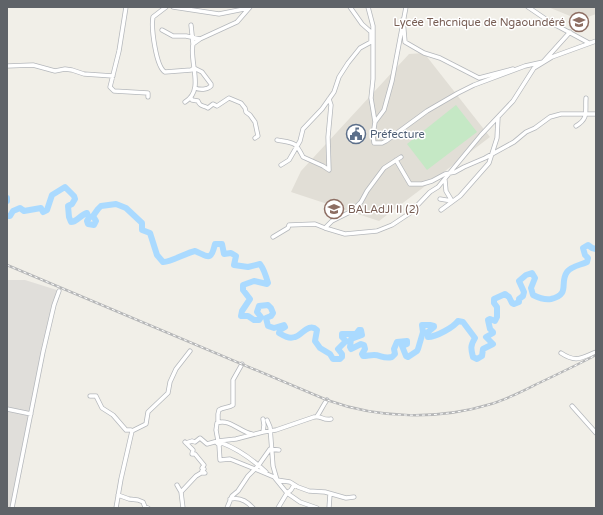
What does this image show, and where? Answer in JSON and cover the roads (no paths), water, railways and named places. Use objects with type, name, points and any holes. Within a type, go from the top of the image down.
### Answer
[{"type":"street","points":[[126,7],[110,87],[112,90],[148,93],[148,96]]},
{"type":"street","points":[[166,7],[153,17],[152,22],[153,37],[160,69],[165,72],[191,70],[194,68],[202,72],[211,84],[209,88],[199,90],[195,88]]},
{"type":"street","points":[[173,7],[219,14],[250,7]]},
{"type":"street","points":[[193,44],[200,39],[236,22],[250,7]]},
{"type":"street","points":[[281,165],[289,160],[300,141],[303,129],[322,109],[334,92],[339,77],[348,63],[360,48],[371,42],[371,32],[362,24],[350,7]]},
{"type":"street","points":[[368,7],[373,26],[373,72],[371,98],[374,122],[374,143],[382,143],[446,99],[474,85],[525,66]]},
{"type":"street","points":[[374,122],[384,110],[392,82],[406,7]]},
{"type":"street","points":[[528,7],[550,22],[589,43]]},
{"type":"street","points":[[403,19],[405,42],[424,53],[440,58],[480,78],[543,62],[596,41]]},
{"type":"street","points":[[185,102],[191,98],[195,88],[193,37],[191,25]]},
{"type":"street","points":[[162,30],[173,36],[193,37],[200,39]]},
{"type":"street","points":[[273,237],[290,225],[315,224],[345,234],[366,232],[387,228],[410,213],[430,192],[438,187],[519,93],[534,68],[543,62],[570,32]]},
{"type":"street","points":[[7,66],[33,66],[55,71],[72,70],[84,74],[113,76]]},
{"type":"street","points":[[191,98],[192,100],[198,101],[199,105],[208,108],[213,104],[217,106],[229,98],[241,103],[246,112],[255,122],[258,136],[255,138]]},
{"type":"street","points":[[576,126],[584,121],[586,114],[586,98]]},
{"type":"street","points":[[276,140],[290,142],[300,149],[303,157],[329,170],[328,137],[331,105],[329,99]]},
{"type":"street","points":[[396,160],[410,184],[422,184],[455,172],[490,156],[514,142],[526,132],[535,128],[550,117],[561,114],[596,114]]},
{"type":"street","points":[[441,210],[460,196],[489,163],[497,138],[498,118]]},
{"type":"street","points":[[325,228],[332,221],[352,211],[361,202],[384,168],[401,157]]},
{"type":"street","points":[[445,178],[446,191],[452,201]]},
{"type":"street","points":[[440,199],[452,201]]},
{"type":"street","points":[[12,508],[43,352],[54,305],[59,291]]},
{"type":"street","points":[[90,396],[96,396],[102,408],[113,415],[126,430],[132,431],[146,424],[148,412],[168,393],[170,382],[176,369],[190,351]]},
{"type":"street","points":[[562,353],[573,360],[596,352]]},
{"type":"street","points":[[220,422],[218,421],[219,410],[233,405],[233,380],[242,364]]},
{"type":"street","points":[[181,492],[196,476],[201,472],[204,473],[202,471],[204,469],[202,468],[204,465],[195,454],[192,454],[193,450],[186,443],[192,441],[195,442],[200,438],[206,444],[271,431],[317,416],[327,400]]},
{"type":"street","points":[[572,406],[596,433]]},
{"type":"street","points":[[7,409],[31,414]]},
{"type":"street","points":[[317,416],[324,419],[331,419]]},
{"type":"street","points":[[263,432],[265,419],[270,423],[273,466],[277,480]]},
{"type":"street","points":[[220,422],[230,424],[245,432],[253,434]]},
{"type":"street","points":[[220,422],[216,426],[220,460],[230,459],[268,474]]},
{"type":"street","points":[[116,508],[132,431]]},
{"type":"street","points":[[218,442],[225,444],[249,458],[277,480],[287,493],[300,502],[318,508]]},
{"type":"street","points":[[271,448],[279,450]]},
{"type":"street","points":[[227,508],[230,499],[241,488],[248,476],[258,466],[265,454],[271,448]]},
{"type":"street","points":[[277,480],[290,482],[310,492],[325,492],[346,498],[354,497]]},
{"type":"street","points":[[177,485],[181,492],[183,508]]},
{"type":"street","points":[[278,508],[294,485]]},
{"type":"street","points":[[329,508],[330,494]]},
{"type":"street","points":[[118,495],[143,502],[145,507],[148,508]]},
{"type":"street","points":[[230,499],[237,498],[247,502],[253,508]]},
{"type":"waterway","points":[[7,216],[10,216],[13,211],[20,208],[24,211],[41,208],[43,212],[47,210],[52,195],[65,187],[75,199],[72,204],[68,206],[71,222],[87,213],[89,218],[87,221],[88,224],[94,225],[96,221],[93,216],[101,206],[116,204],[126,208],[142,223],[142,230],[150,233],[157,255],[163,262],[195,251],[209,256],[211,255],[215,244],[222,244],[224,254],[231,253],[236,256],[234,265],[248,267],[260,264],[264,270],[268,283],[254,281],[243,285],[243,290],[250,299],[242,311],[241,316],[248,316],[254,320],[259,320],[261,317],[257,312],[259,306],[268,305],[273,313],[271,316],[266,318],[268,326],[274,328],[284,325],[285,327],[280,330],[279,333],[291,338],[298,336],[308,328],[314,328],[317,330],[315,341],[320,348],[330,354],[333,359],[340,359],[342,357],[342,354],[338,349],[346,341],[342,337],[342,334],[356,334],[359,330],[361,330],[362,335],[351,339],[350,347],[351,349],[361,344],[364,345],[365,349],[362,354],[363,356],[374,355],[386,358],[392,357],[395,354],[394,349],[397,342],[407,341],[407,344],[402,346],[406,356],[408,357],[418,349],[423,332],[422,325],[434,326],[428,332],[428,337],[431,337],[453,326],[458,321],[463,322],[475,338],[472,343],[471,350],[473,357],[477,359],[482,356],[483,349],[493,344],[486,337],[493,333],[490,329],[488,320],[490,319],[495,321],[497,317],[497,307],[494,303],[494,299],[505,294],[509,297],[512,303],[514,304],[519,302],[519,299],[523,296],[524,292],[519,281],[526,275],[532,273],[535,278],[531,288],[533,295],[546,299],[557,297],[563,291],[564,280],[567,272],[574,267],[587,262],[588,258],[585,255],[583,248],[588,245],[596,249]]},
{"type":"railway","points":[[7,265],[327,400],[367,411],[388,414],[430,415],[471,409],[491,404],[509,397],[596,355]]},
{"type":"place","name":"Lycée Tehcnique de Ngaoundéré","points":[[579,22]]},
{"type":"place","name":"Préfecture","points":[[356,134]]},
{"type":"place","name":"BALAdJI II (2)","points":[[334,209]]}]
